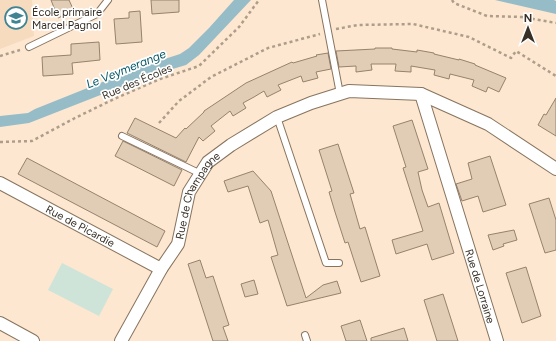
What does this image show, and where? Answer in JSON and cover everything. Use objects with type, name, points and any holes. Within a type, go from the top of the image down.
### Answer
[{"type":"street","name":"Rue de Champagne","points":[[121,341],[161,269],[178,244],[189,192],[208,162],[230,145],[277,117],[311,103],[349,91],[422,94],[488,124],[556,169]]},
{"type":"street","name":"Rue de Lorraine","points":[[422,94],[497,341]]},
{"type":"street","name":"Rue de Picardie","points":[[0,183],[161,269]]},
{"type":"street","points":[[0,324],[33,341]]},
{"type":"lane","points":[[29,47],[97,14],[108,0]]},
{"type":"lane","points":[[322,0],[340,94]]},
{"type":"lane","points":[[277,117],[326,263],[339,263]]},
{"type":"lane","points":[[122,136],[201,174]]},
{"type":"path","name":"Rue des Écoles","points":[[0,142],[32,141],[114,99],[199,66],[239,27],[259,0]]},
{"type":"path","points":[[452,0],[454,3],[487,16],[522,17],[556,23]]},
{"type":"path","points":[[159,123],[179,101],[211,77],[268,48],[328,31],[358,25],[413,24],[469,37],[511,58],[516,51],[556,76]]},
{"type":"path","points":[[0,56],[29,47]]},
{"type":"shaded area","name":"École primaire Marcel Pagnol","points":[[0,0],[32,0],[34,36],[0,49]]},
{"type":"green space","points":[[62,263],[113,289],[99,316],[48,290]]},
{"type":"water","points":[[234,0],[251,0],[199,55],[186,65],[149,76],[29,123],[0,127],[0,116],[28,113],[140,67],[180,54],[189,48],[209,28]]},
{"type":"water","points":[[495,0],[554,0],[556,1],[556,14]]},
{"type":"building","points":[[51,0],[69,0],[74,11],[58,18]]},
{"type":"building","points":[[151,0],[179,0],[179,12],[152,14]]},
{"type":"building","points":[[140,11],[142,42],[116,44],[114,19],[129,18],[129,12]]},
{"type":"building","points":[[99,42],[100,60],[72,63],[73,74],[43,76],[42,57],[71,55],[71,44]]},
{"type":"building","points":[[392,48],[417,52],[417,50],[434,53],[475,64],[506,78],[499,92],[488,87],[486,92],[472,86],[474,80],[450,74],[449,79],[434,75],[435,70],[411,66],[411,72],[395,71],[396,64],[371,64],[372,70],[356,72],[356,66],[339,67],[336,51]]},
{"type":"building","points":[[328,53],[331,69],[316,72],[318,78],[303,82],[301,76],[278,85],[281,90],[267,97],[264,91],[243,103],[246,108],[233,116],[230,111],[211,126],[215,131],[203,141],[199,137],[186,162],[127,133],[135,118],[176,138],[204,111],[246,83],[292,62],[293,63],[317,56],[316,55]]},
{"type":"building","points":[[556,98],[556,136],[538,125]]},
{"type":"building","points":[[412,120],[428,169],[418,172],[422,190],[428,207],[439,203],[454,253],[432,260],[427,244],[396,254],[392,240],[423,231],[403,168],[406,167],[393,126]]},
{"type":"building","points":[[123,141],[182,170],[174,186],[115,156]]},
{"type":"building","points":[[338,144],[354,193],[350,194],[360,229],[365,227],[380,276],[361,282],[348,242],[345,243],[335,212],[329,192],[332,191],[319,150]]},
{"type":"building","points":[[490,156],[506,205],[483,212],[478,196],[462,201],[456,184],[472,179],[468,163]]},
{"type":"building","points":[[27,158],[165,231],[157,247],[18,174]]},
{"type":"building","points":[[253,171],[271,191],[306,298],[323,285],[337,281],[341,293],[287,306],[271,257],[278,255],[268,220],[260,223],[248,186],[228,192],[224,181]]},
{"type":"building","points":[[549,198],[556,220],[556,250],[545,253],[529,204]]},
{"type":"building","points":[[514,230],[517,240],[503,244],[504,246],[493,250],[488,235]]},
{"type":"building","points":[[200,260],[206,278],[213,276],[229,325],[223,327],[228,341],[213,341],[188,264]]},
{"type":"building","points":[[526,267],[541,316],[522,323],[506,273]]},
{"type":"building","points":[[254,280],[258,294],[245,297],[241,284]]},
{"type":"building","points":[[443,294],[458,341],[437,341],[424,300]]},
{"type":"building","points":[[360,320],[367,341],[346,341],[341,326]]},
{"type":"building","points":[[404,328],[408,341],[371,341],[371,338]]},
{"type":"place","name":"École primaire Marcel Pagnol","points":[[16,18]]},
{"type":"water label","name":"Le Veymerange","points":[[126,69]]}]
